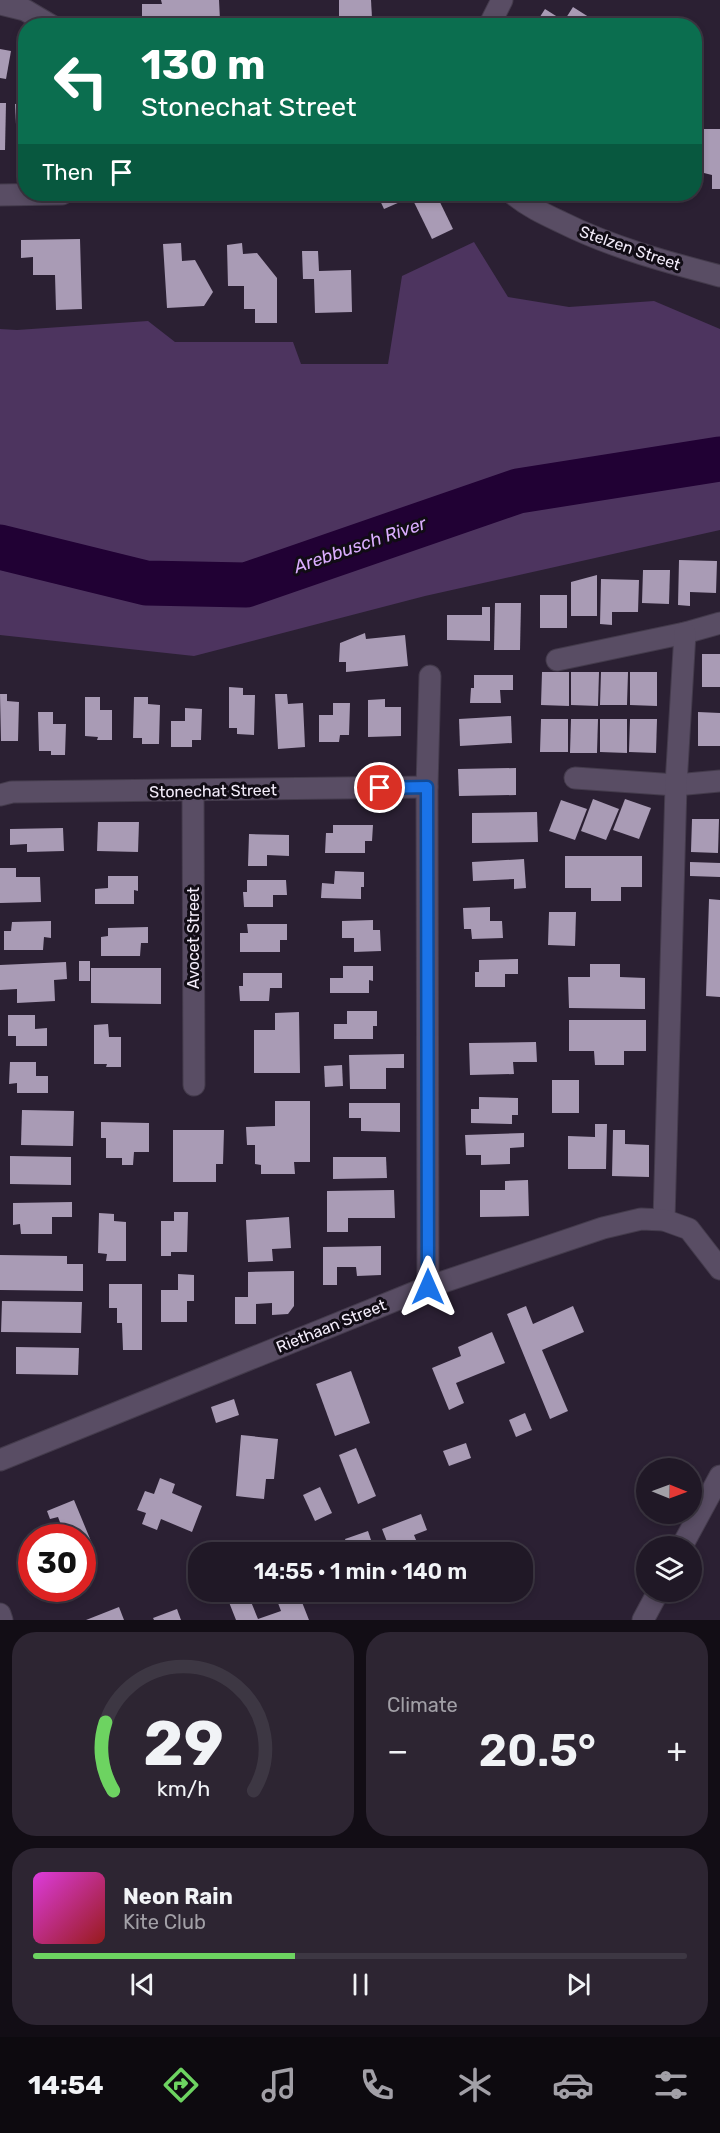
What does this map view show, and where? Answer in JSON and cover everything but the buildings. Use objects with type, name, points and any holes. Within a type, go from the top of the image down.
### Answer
[{"type":"street","points":[[493,18],[502,0]]},
{"type":"street","points":[[0,4],[25,10],[38,18]]},
{"type":"street","points":[[0,195],[18,195]]},
{"type":"street","name":"Stelzen Street","points":[[521,201],[589,236],[659,260],[720,276]]},
{"type":"street","points":[[557,660],[686,633],[720,623]]},
{"type":"street","points":[[664,1220],[676,785],[686,633]]},
{"type":"street","points":[[428,1287],[427,787],[430,676]]},
{"type":"street","points":[[575,778],[676,785],[720,781]]},
{"type":"street","name":"Stonechat Street","points":[[0,795],[12,792],[427,787]]},
{"type":"street","name":"Avocet Street","points":[[193,791],[194,1085]]},
{"type":"street","name":"Riethaan Street","points":[[0,1460],[428,1287],[603,1228],[641,1219],[664,1220],[689,1229],[720,1269]]},
{"type":"street","points":[[687,1536],[720,1476]]},
{"type":"street","points":[[643,1620],[653,1602]]},
{"type":"street","points":[[0,1614],[3,1620]]},
{"type":"shaded area","points":[[474,242],[508,297],[569,307],[654,301],[720,329],[720,530],[425,596],[194,656],[0,635],[0,329],[17,330],[148,321],[175,342],[293,342],[301,364],[388,364],[402,276]]},
{"type":"waterway","name":"Arebbusch River","points":[[0,547],[146,583],[246,585],[518,491],[720,459]]},
{"type":"route","points":[[380,788],[427,787],[428,1287]]}]
